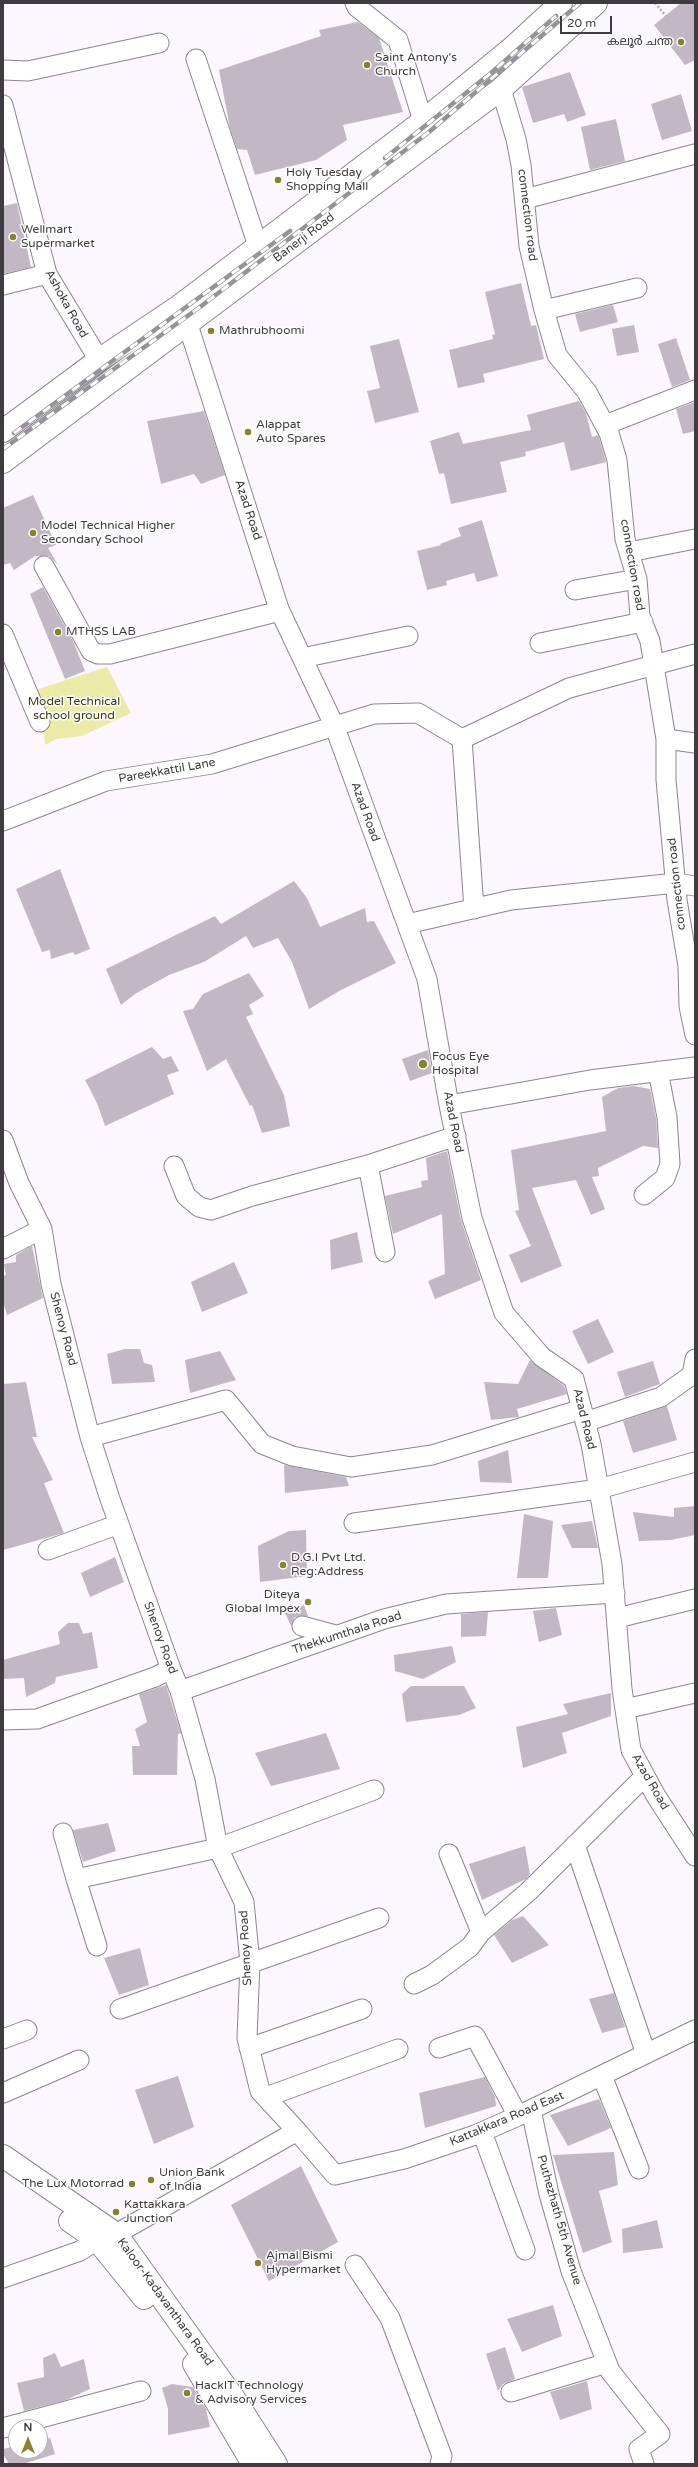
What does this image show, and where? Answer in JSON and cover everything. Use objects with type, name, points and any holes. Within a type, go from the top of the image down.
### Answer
[{"type":"main road","name":"Banerji Road","points":[[3,431],[99,360],[184,316],[258,246],[423,120],[512,48],[561,3]]},
{"type":"main road","name":"Banerji Road","points":[[3,462],[184,316],[501,89],[596,3]]},
{"type":"main road","name":"Kaloor-Kadavanthara Road","points":[[3,2156],[107,2237],[235,2400],[276,2464]]},
{"type":"main road","points":[[3,2172],[107,2237]]},
{"type":"main road","name":"Kaloor-Kadavanthara Road","points":[[107,2237],[195,2366],[253,2464]]},
{"type":"street","points":[[355,3],[357,7],[398,40],[423,120]]},
{"type":"street","points":[[3,70],[28,71],[159,43]]},
{"type":"street","points":[[196,59],[258,246]]},
{"type":"street","name":"connection road","points":[[501,89],[516,139],[525,199],[529,246],[544,310],[557,355],[587,392],[605,425],[617,460],[625,539],[636,579],[643,622],[650,641],[655,664],[666,739],[666,780],[676,883],[688,966],[689,1006],[695,1036]]},
{"type":"street","name":"Ashoka Road","points":[[3,105],[46,274],[99,360]]},
{"type":"street","points":[[525,199],[695,154]]},
{"type":"street","points":[[3,285],[46,274]]},
{"type":"street","points":[[544,310],[637,288]]},
{"type":"street","name":"Azad Road","points":[[184,316],[280,611],[334,725],[427,979],[449,1105],[472,1218],[504,1313],[542,1357],[574,1379],[584,1416],[599,1489],[612,1564],[625,1709],[631,1750],[645,1776],[695,1856]]},
{"type":"street","points":[[605,425],[695,390]]},
{"type":"street","points":[[628,552],[695,539]]},
{"type":"street","points":[[44,566],[91,651],[98,654],[110,654],[280,611]]},
{"type":"street","points":[[575,590],[636,579]]},
{"type":"street","points":[[540,643],[643,622]]},
{"type":"street","points":[[3,634],[40,722]]},
{"type":"street","points":[[302,658],[408,636]]},
{"type":"street","points":[[474,909],[462,739],[569,688],[695,654]]},
{"type":"street","name":"Pareekkattil Lane","points":[[3,821],[106,781],[212,764],[334,725],[374,714],[418,714],[462,739]]},
{"type":"street","points":[[666,739],[695,743]]},
{"type":"street","points":[[407,924],[512,900],[676,883],[695,886]]},
{"type":"street","points":[[449,1105],[590,1080],[695,1067]]},
{"type":"street","points":[[644,1195],[665,1178],[670,1164],[667,1117],[658,1071]]},
{"type":"street","points":[[174,1166],[186,1196],[199,1207],[211,1210],[252,1196],[368,1165],[456,1136]]},
{"type":"street","name":"Shenoy Road","points":[[3,1140],[19,1182],[42,1229],[51,1284],[90,1437],[119,1524],[180,1691],[205,1779],[218,1848],[244,1902],[250,1963],[247,2038],[260,2091],[297,2131]]},
{"type":"street","points":[[368,1165],[385,1252]]},
{"type":"street","points":[[3,1249],[42,1229]]},
{"type":"street","points":[[90,1437],[226,1400],[262,1444],[292,1456],[351,1467],[432,1454],[662,1397],[692,1375],[695,1359]]},
{"type":"street","points":[[354,1523],[599,1489],[695,1462]]},
{"type":"street","points":[[48,1550],[119,1524]]},
{"type":"street","name":"Thekkumthala Road","points":[[180,1691],[334,1635],[384,1619],[446,1604],[615,1593]]},
{"type":"street","points":[[617,1618],[695,1599]]},
{"type":"street","points":[[302,1626],[334,1635]]},
{"type":"street","points":[[3,1720],[37,1719],[155,1677],[171,1669]]},
{"type":"street","points":[[625,1709],[695,1693]]},
{"type":"street","points":[[414,1984],[432,1975],[470,1947],[480,1932],[528,1892],[645,1776]]},
{"type":"street","points":[[76,1879],[218,1848],[374,1790]]},
{"type":"street","points":[[63,1833],[97,1946]]},
{"type":"street","points":[[575,1846],[646,2054]]},
{"type":"street","points":[[449,1854],[480,1932]]},
{"type":"street","points":[[120,2009],[379,1918]]},
{"type":"street","points":[[249,2048],[362,2009]]},
{"type":"street","points":[[3,2039],[27,2030]]},
{"type":"street","name":"Kattakkara Road East","points":[[297,2131],[335,2175],[404,2159],[482,2132],[602,2076],[695,2030]]},
{"type":"street","name":"Puthezhath 5th Avenue","points":[[439,2048],[475,2036],[524,2113],[571,2271],[610,2371],[660,2434],[639,2449],[644,2464]]},
{"type":"street","points":[[266,2097],[398,2049]]},
{"type":"street","points":[[3,2093],[79,2060]]},
{"type":"street","points":[[602,2076],[639,2169]]},
{"type":"street","points":[[3,2278],[80,2251],[297,2131]]},
{"type":"street","points":[[482,2132],[525,2250]]},
{"type":"street","points":[[355,2265],[390,2318],[442,2456],[440,2464]]},
{"type":"street","points":[[512,2392],[607,2363]]},
{"type":"street","points":[[3,2428],[142,2391]]},
{"type":"path","points":[[655,3],[666,16]]},
{"type":"green space","name":"Model Technical school ground","points":[[107,667],[131,713],[82,736],[56,739],[45,745],[42,718],[35,690]]},
{"type":"building","name":"കലൂർ ചന്ത","points":[[681,3],[695,3],[695,60],[685,65],[654,25]]},
{"type":"building","points":[[358,22],[379,38],[403,112],[343,125],[347,140],[316,160],[255,175],[247,150],[237,149],[230,128],[219,70],[321,36],[319,30]]},
{"type":"building","points":[[570,72],[586,115],[567,122],[564,114],[533,123],[522,87]]},
{"type":"building","points":[[681,94],[692,131],[662,140],[651,104]]},
{"type":"building","points":[[616,119],[625,161],[590,170],[581,127]]},
{"type":"building","points":[[17,203],[31,267],[3,274],[3,206]]},
{"type":"building","points":[[521,283],[531,326],[536,325],[544,359],[483,374],[485,382],[458,388],[449,350],[493,339],[492,335],[495,334],[485,292]]},
{"type":"building","points":[[613,305],[618,322],[580,332],[575,314]]},
{"type":"building","points":[[634,325],[639,352],[617,356],[612,329]]},
{"type":"building","points":[[676,338],[690,380],[672,387],[658,344]]},
{"type":"building","points":[[399,339],[419,412],[375,423],[367,391],[380,388],[370,346]]},
{"type":"building","points":[[579,401],[586,413],[592,437],[598,435],[599,437],[606,462],[571,471],[564,442],[525,452],[526,456],[500,462],[507,492],[451,504],[444,473],[439,474],[430,441],[459,432],[463,444],[531,430],[527,415]]},
{"type":"building","points":[[695,402],[695,431],[683,434],[676,409]]},
{"type":"building","points":[[204,411],[225,475],[201,484],[194,474],[161,484],[147,421]]},
{"type":"building","points":[[33,495],[56,545],[48,548],[58,565],[49,556],[35,556],[14,570],[10,563],[3,565],[3,508]]},
{"type":"building","points":[[482,520],[498,576],[477,582],[474,573],[446,581],[447,585],[427,590],[417,551],[441,545],[440,544],[461,536],[458,528]]},
{"type":"building","name":"MTHSS LAB","points":[[43,587],[74,643],[85,671],[65,679],[30,594]]},
{"type":"building","points":[[60,869],[90,949],[75,955],[73,952],[51,959],[50,950],[42,952],[16,889]]},
{"type":"building","points":[[294,881],[307,898],[320,927],[365,908],[367,922],[374,921],[396,963],[341,990],[309,1009],[292,962],[278,938],[253,948],[246,936],[204,962],[169,975],[135,994],[121,1005],[106,969],[215,916],[221,924]]},
{"type":"building","points":[[249,973],[264,996],[249,1005],[253,1014],[246,1017],[284,1095],[290,1126],[262,1133],[252,1105],[250,1106],[226,1059],[207,1071],[183,1011],[193,1009],[203,994]]},
{"type":"building","points":[[152,1047],[163,1059],[171,1056],[179,1071],[167,1075],[174,1094],[105,1126],[97,1103],[85,1080]]},
{"type":"building","points":[[428,1050],[432,1073],[410,1081],[402,1059]]},
{"type":"building","points":[[634,1086],[650,1089],[656,1118],[658,1148],[643,1146],[598,1168],[599,1176],[592,1177],[605,1209],[591,1215],[576,1180],[532,1188],[562,1266],[521,1283],[509,1255],[531,1246],[515,1211],[519,1210],[511,1150],[606,1131],[602,1097],[618,1088]]},
{"type":"building","points":[[447,1151],[461,1220],[481,1280],[435,1299],[428,1281],[445,1274],[442,1214],[393,1234],[385,1196],[422,1187],[421,1181],[428,1180],[426,1158]]},
{"type":"building","points":[[357,1232],[363,1262],[331,1270],[330,1240]]},
{"type":"building","points":[[32,1246],[43,1298],[7,1315],[3,1302],[3,1276],[6,1275],[4,1264],[16,1262],[16,1255]]},
{"type":"building","points":[[234,1262],[248,1293],[202,1312],[191,1282]]},
{"type":"building","points":[[598,1319],[614,1352],[588,1364],[572,1331]]},
{"type":"building","points":[[125,1349],[140,1349],[144,1363],[152,1365],[155,1382],[112,1384],[107,1354]]},
{"type":"building","points":[[220,1351],[236,1380],[190,1393],[185,1360]]},
{"type":"building","points":[[530,1360],[564,1386],[567,1394],[517,1409],[519,1417],[491,1420],[484,1382],[518,1384]]},
{"type":"building","points":[[653,1361],[660,1384],[625,1397],[617,1372]]},
{"type":"building","points":[[26,1382],[37,1437],[32,1437],[53,1480],[44,1483],[64,1533],[3,1550],[3,1384]]},
{"type":"building","points":[[667,1406],[677,1440],[633,1453],[623,1421]]},
{"type":"building","points":[[508,1450],[512,1483],[480,1482],[478,1461]]},
{"type":"building","points":[[284,1465],[346,1477],[349,1486],[285,1493]]},
{"type":"building","points":[[695,1506],[695,1535],[671,1540],[639,1541],[633,1512],[674,1517],[674,1508]]},
{"type":"building","points":[[524,1514],[553,1521],[548,1578],[517,1578]]},
{"type":"building","points":[[592,1521],[598,1548],[572,1548],[561,1525]]},
{"type":"building","name":"D.G.I Pvt Ltd. Reg:Address","points":[[306,1530],[307,1576],[260,1582],[258,1546],[289,1531]]},
{"type":"building","points":[[115,1557],[124,1582],[90,1597],[81,1573]]},
{"type":"building","points":[[304,1605],[308,1616],[299,1616],[294,1618],[291,1626],[285,1613]]},
{"type":"building","points":[[556,1608],[562,1635],[539,1642],[533,1611]]},
{"type":"building","points":[[488,1612],[486,1636],[461,1637],[461,1614]]},
{"type":"building","points":[[68,1623],[79,1623],[83,1634],[92,1632],[98,1668],[56,1677],[55,1683],[26,1697],[24,1678],[3,1679],[3,1660],[60,1644],[58,1632]]},
{"type":"building","points":[[452,1646],[456,1662],[423,1679],[395,1671],[394,1655]]},
{"type":"building","points":[[166,1685],[181,1733],[178,1734],[177,1775],[133,1775],[132,1746],[140,1746],[135,1729],[147,1722],[139,1694]]},
{"type":"building","points":[[411,1686],[464,1686],[476,1708],[459,1715],[406,1722],[402,1694]]},
{"type":"building","points":[[611,1693],[611,1716],[562,1733],[567,1753],[523,1768],[516,1727],[568,1714],[563,1704]]},
{"type":"building","points":[[326,1733],[340,1769],[271,1786],[255,1753]]},
{"type":"building","points":[[108,1823],[116,1851],[83,1862],[73,1830]]},
{"type":"building","points":[[525,1846],[530,1874],[526,1879],[482,1900],[469,1864]]},
{"type":"building","points":[[523,1916],[549,1945],[512,1963],[494,1935],[512,1920]]},
{"type":"building","points":[[140,1948],[149,1985],[119,1995],[104,1958]]},
{"type":"building","points":[[614,1993],[625,2027],[602,2033],[589,1999]]},
{"type":"building","points":[[178,2076],[194,2127],[154,2144],[135,2090]]},
{"type":"building","points":[[485,2077],[495,2097],[496,2106],[425,2128],[419,2093]]},
{"type":"building","points":[[599,2099],[611,2128],[568,2146],[550,2115]]},
{"type":"building","points":[[614,2152],[618,2185],[599,2191],[612,2242],[583,2253],[553,2155]]},
{"type":"building","points":[[301,2166],[338,2242],[269,2281],[231,2205]]},
{"type":"building","points":[[657,2220],[663,2248],[623,2253],[622,2229]]},
{"type":"building","points":[[553,2305],[562,2336],[522,2352],[507,2319]]},
{"type":"building","points":[[505,2347],[515,2379],[503,2384],[498,2391],[486,2354]]},
{"type":"building","points":[[55,2353],[61,2367],[84,2359],[90,2389],[66,2400],[24,2411],[17,2383],[44,2377],[43,2358]]},
{"type":"building","points":[[587,2381],[592,2409],[560,2420],[550,2392]]},
{"type":"building","points":[[172,2384],[193,2387],[206,2409],[210,2427],[168,2435],[168,2409],[162,2388]]},
{"type":"building","points":[[48,2438],[50,2438],[55,2454],[48,2456]]},
{"type":"building","points":[[8,2448],[8,2459],[39,2459],[23,2464],[9,2464],[3,2454],[3,2449]]},
{"type":"railway","points":[[3,449],[200,307],[429,132],[580,3]]},
{"type":"railway","points":[[385,158],[491,73],[556,16]]},
{"type":"railway","points":[[14,433],[290,231]]},
{"type":"place","name":"കലൂർ ചന്ത","points":[[681,42]]},
{"type":"place","name":"Saint Antony's Church","points":[[367,65]]},
{"type":"place","name":"Holy Tuesday Shopping Mall","points":[[278,180]]},
{"type":"place","name":"Wellmart Supermarket","points":[[13,237]]},
{"type":"place","name":"Mathrubhoomi","points":[[211,331]]},
{"type":"place","name":"Alappat Auto Spares","points":[[248,432]]},
{"type":"place","name":"Model Technical Higher Secondary School","points":[[33,533]]},
{"type":"place","name":"MTHSS LAB","points":[[58,632]]},
{"type":"place","name":"Focus Eye Hospital","points":[[423,1064]]},
{"type":"place","name":"D.G.I Pvt Ltd. Reg:Address","points":[[283,1565]]},
{"type":"place","name":"Diteya Global Impex","points":[[308,1602]]},
{"type":"place","name":"Union Bank of India","points":[[151,2180]]},
{"type":"place","name":"The Lux Motorrad","points":[[132,2184]]},
{"type":"place","name":"Kattakkara Junction","points":[[116,2212]]},
{"type":"place","name":"Ajmal Bismi Hypermarket","points":[[258,2263]]},
{"type":"place","name":"HackIT Technology & Advisory Services","points":[[187,2393]]}]
